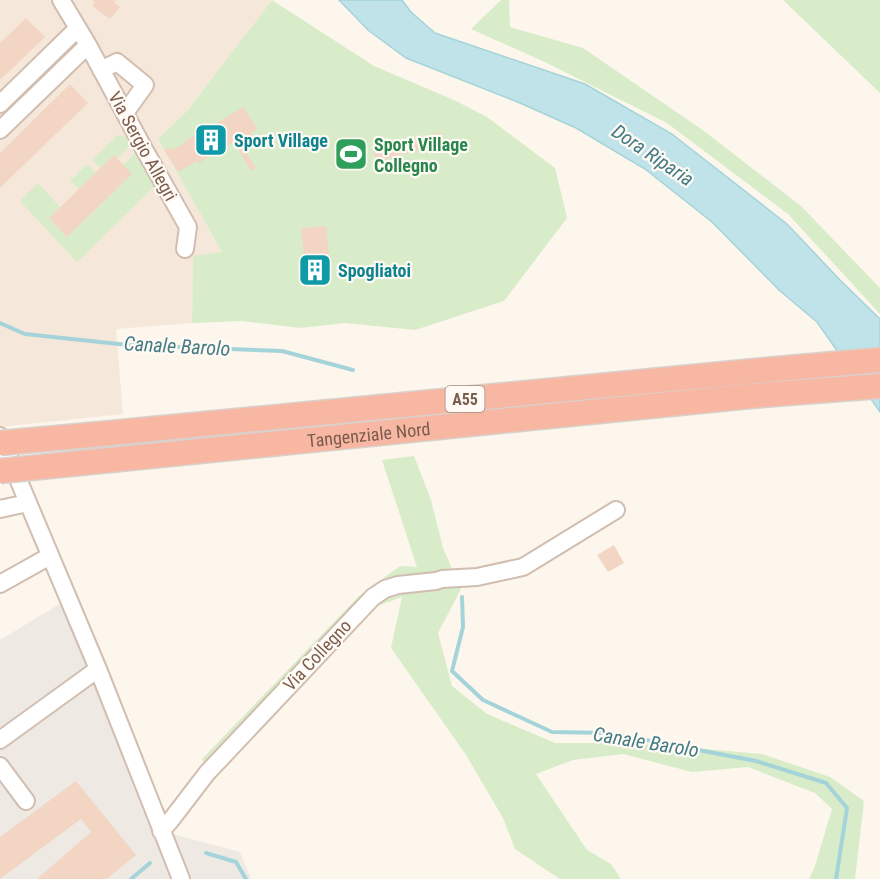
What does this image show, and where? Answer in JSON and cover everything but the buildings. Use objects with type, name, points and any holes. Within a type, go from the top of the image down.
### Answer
[{"type":"highway","name":"Tangenziale Nord","points":[[0,443],[880,360]]},
{"type":"highway","name":"Tangenziale Nord","points":[[0,471],[750,396],[880,386]]},
{"type":"street","name":"Via Sergio Allegri","points":[[61,0],[188,227],[185,249]]},
{"type":"street","points":[[0,104],[78,28]]},
{"type":"street","points":[[0,130],[88,45]]},
{"type":"street","points":[[101,70],[117,62],[146,85],[125,113]]},
{"type":"street","points":[[0,436],[98,669],[181,879]]},
{"type":"street","points":[[0,509],[28,503]]},
{"type":"street","name":"Via Collegno","points":[[161,831],[207,773],[373,597],[385,589],[398,585],[477,577],[523,567],[616,510]]},
{"type":"street","points":[[0,584],[50,556]]},
{"type":"street","points":[[0,740],[98,669]]},
{"type":"street","points":[[0,766],[26,801]]},
{"type":"shaded area","points":[[0,0],[272,0],[187,111],[158,139],[222,252],[193,257],[192,323],[116,329],[123,414],[0,427]]},
{"type":"shaded area","points":[[68,599],[161,831],[240,852],[251,879],[0,879],[0,640]]},
{"type":"green space","name":"Sport Village Collegno","points":[[272,0],[374,66],[456,101],[487,117],[555,168],[567,218],[504,301],[415,330],[345,323],[301,328],[241,321],[192,323],[193,256],[222,252],[158,139],[187,111]]},
{"type":"green space","points":[[501,0],[509,0],[510,27],[583,48],[704,131],[801,206],[880,288],[880,314],[788,214],[667,123],[545,62],[471,29]]},
{"type":"green space","points":[[783,0],[880,0],[880,93]]},
{"type":"green space","points":[[118,135],[129,137],[133,143],[117,159],[114,155],[100,168],[92,160]]},
{"type":"green space","points":[[138,150],[158,183],[77,262],[20,201],[38,183],[60,207],[49,218],[67,237],[131,174],[123,165]]},
{"type":"green space","points":[[87,164],[96,173],[79,189],[70,181]]},
{"type":"green space","points":[[414,456],[431,500],[443,548],[461,589],[438,633],[452,686],[487,714],[555,743],[635,743],[762,754],[830,777],[864,801],[855,879],[809,879],[832,809],[815,793],[748,767],[692,772],[623,754],[573,760],[536,774],[587,850],[611,864],[621,879],[560,879],[515,849],[503,818],[466,755],[391,648],[402,597],[372,608],[214,780],[202,759],[359,596],[400,566],[417,567],[382,460]]},
{"type":"water","name":"Dora Riparia","points":[[339,0],[402,0],[411,12],[435,33],[585,84],[672,134],[787,224],[880,319],[880,412],[817,322],[779,290],[712,222],[645,169],[576,128],[406,58],[368,30]]},
{"type":"waterway","name":"Canale Barolo","points":[[0,323],[25,334],[128,345],[282,351],[353,370]]},
{"type":"waterway","name":"Canale Barolo","points":[[462,597],[463,627],[452,671],[483,700],[552,732],[609,733],[756,761],[826,783],[847,808],[836,879]]},
{"type":"waterway","points":[[206,853],[236,862],[246,879]]},
{"type":"waterway","points":[[131,879],[150,863]]},
{"type":"place","name":"Sport Village","points":[[211,140]]},
{"type":"place","name":"Sport Village Collegno","points":[[351,154]]},
{"type":"place","name":"Spogliatoi","points":[[315,270]]}]
